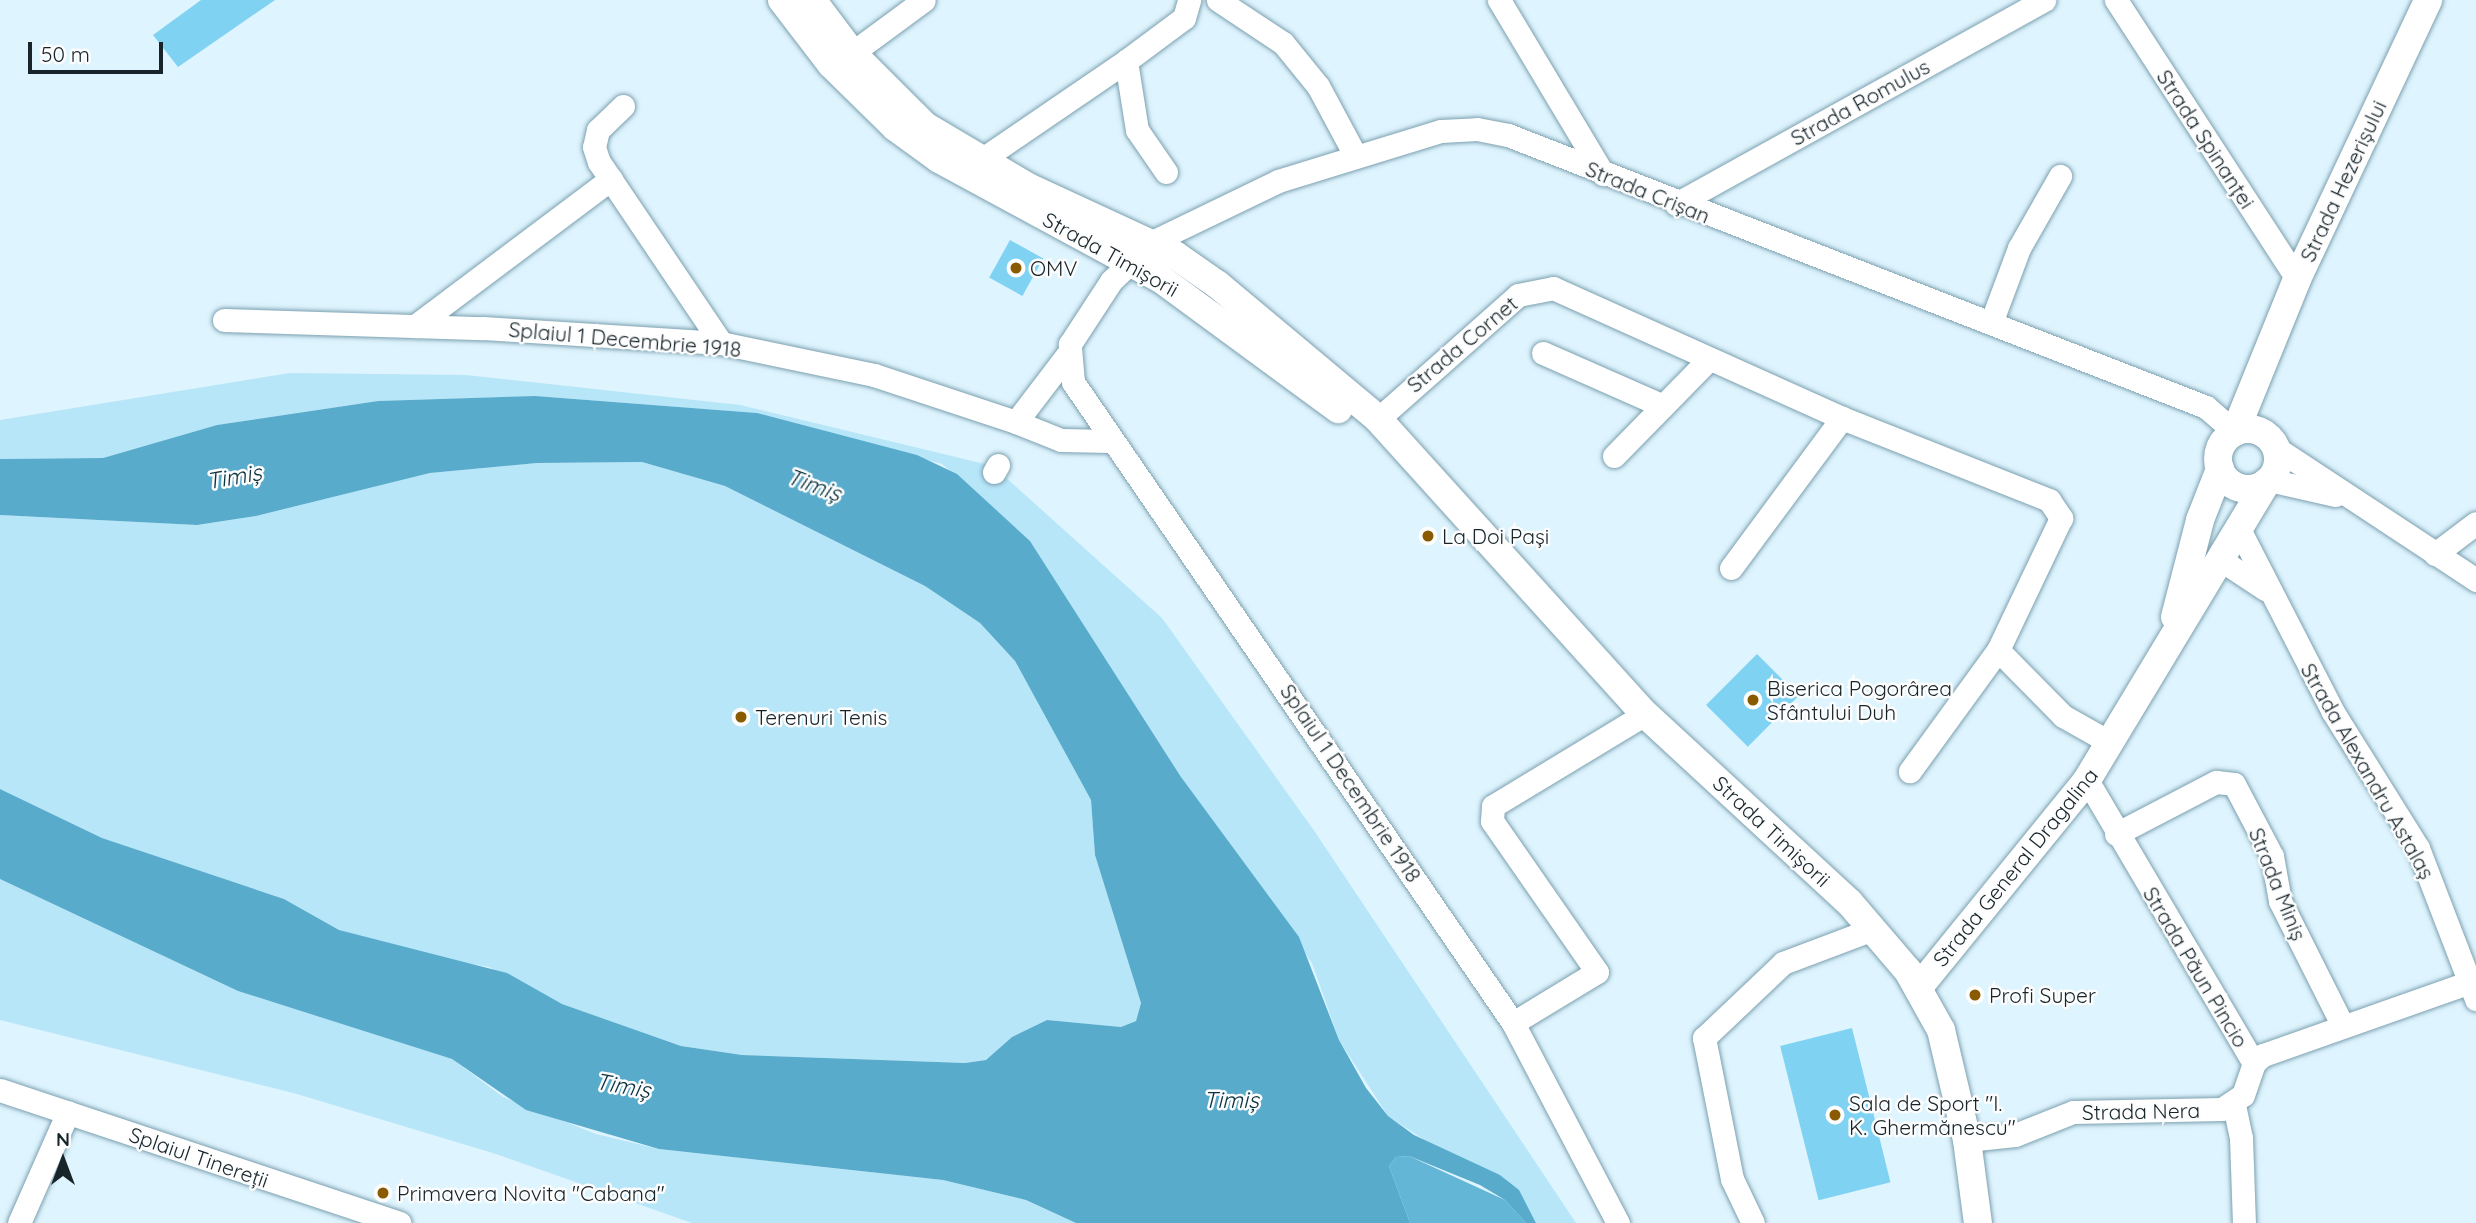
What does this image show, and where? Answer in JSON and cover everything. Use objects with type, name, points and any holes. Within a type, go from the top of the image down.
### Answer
[{"type":"main road","name":"Strada Timișorii","points":[[782,0],[831,64],[895,127],[939,159],[1199,303],[1452,501]]},
{"type":"main road","name":"Strada Timișorii","points":[[812,0],[852,53],[925,126],[1028,187],[1152,242],[1218,285],[1378,419],[1645,714],[1873,929],[1919,987],[1950,1058],[1967,1140],[1978,1223]]},
{"type":"main road","name":"Strada Hezerișului","points":[[2225,448],[2297,279],[2428,0]]},
{"type":"main road","name":"Strada Hezerișului","points":[[2262,363],[2271,441]]},
{"type":"main road","points":[[2250,429],[2271,441],[2278,465],[2268,481],[2234,486],[2225,448],[2250,429]]},
{"type":"main road","name":"Strada General Dragalina","points":[[2170,636],[2200,520],[2225,448]]},
{"type":"main road","name":"Strada General Dragalina","points":[[1919,987],[2087,779],[2170,636],[2240,531],[2268,481]]},
{"type":"main road","points":[[2200,520],[2203,540],[2221,560]]},
{"type":"street","points":[[852,53],[924,0]]},
{"type":"street","points":[[981,160],[1184,18],[1189,0]]},
{"type":"street","points":[[1218,0],[1283,43],[1318,86],[1355,155]]},
{"type":"street","points":[[1499,0],[1603,174]]},
{"type":"street","name":"Strada Romulus","points":[[1676,204],[2044,0]]},
{"type":"street","name":"Strada Spinanței","points":[[2116,0],[2297,279]]},
{"type":"street","points":[[1126,61],[1137,130],[1166,172]]},
{"type":"street","points":[[623,106],[598,130],[594,147],[611,179],[721,344]]},
{"type":"street","name":"Strada Crișan","points":[[1126,262],[1152,242],[1278,181],[1355,155],[1440,131],[1477,130],[1508,135],[1676,204],[1991,323],[2214,412],[2225,448]]},
{"type":"street","points":[[1991,323],[2019,248],[2060,176]]},
{"type":"street","points":[[415,326],[611,179]]},
{"type":"street","points":[[1016,422],[1067,355],[1126,262]]},
{"type":"street","name":"Strada Cornet","points":[[1378,419],[1518,295],[1553,288],[1842,418],[2049,500],[2058,508],[2061,518],[1998,650],[1910,771]]},
{"type":"street","points":[[454,296],[482,328]]},
{"type":"street","name":"Splaiul 1 Decembrie 1918","points":[[224,320],[482,328],[721,344],[874,375],[1016,422],[1061,440],[1110,441]]},
{"type":"street","points":[[1543,353],[1663,406]]},
{"type":"street","name":"Splaiul 1 Decembrie 1918","points":[[1067,355],[1073,382],[1110,441],[1356,788],[1513,1023],[1618,1223]]},
{"type":"street","points":[[1614,456],[1709,359]]},
{"type":"street","points":[[1731,568],[1842,418]]},
{"type":"street","points":[[2271,441],[2345,497],[2476,580]]},
{"type":"street","points":[[2268,481],[2345,497]]},
{"type":"street","points":[[2435,554],[2476,523]]},
{"type":"street","name":"Strada Alexandru Astalaș","points":[[2240,531],[2265,589],[2417,848],[2473,990]]},
{"type":"street","name":"Strada Alexandru Astalaș","points":[[2221,560],[2265,589]]},
{"type":"street","points":[[1998,650],[2063,716],[2109,743]]},
{"type":"street","points":[[1513,1023],[1597,972],[1492,821],[1493,806],[1645,714]]},
{"type":"street","name":"Strada Păun Pincio","points":[[2087,779],[2116,834],[2254,1063],[2343,1026],[2473,990]]},
{"type":"street","name":"Strada Miniș","points":[[2116,834],[2216,782],[2234,784],[2272,856],[2280,901],[2343,1026]]},
{"type":"street","points":[[1753,1223],[1732,1179],[1704,1038],[1783,963],[1873,929]]},
{"type":"street","points":[[2244,1223],[2241,1138],[2234,1105],[2243,1096],[2254,1063]]},
{"type":"street","name":"Splaiul Tinereții","points":[[0,1090],[371,1219],[399,1223]]},
{"type":"street","name":"Strada Nera","points":[[1967,1140],[2015,1135],[2073,1112],[2234,1105]]},
{"type":"street","points":[[0,1214],[19,1223],[68,1112]]},
{"type":"shaded area","points":[[290,373],[466,375],[740,405],[993,466],[1162,618],[1315,832],[1576,1223],[1536,1223],[1519,1191],[1500,1175],[1446,1154],[1388,1116],[1339,1040],[1312,963],[1181,777],[1030,541],[942,464],[757,413],[535,396],[378,401],[217,425],[103,458],[0,459],[0,420]]},
{"type":"shaded area","points":[[642,462],[725,486],[925,586],[980,623],[1015,661],[1091,800],[1095,855],[1141,1003],[1136,1021],[1121,1027],[1047,1020],[1012,1037],[986,1060],[965,1063],[742,1055],[681,1046],[562,1004],[489,967],[408,952],[339,930],[284,899],[102,838],[0,789],[0,515],[197,525],[256,516],[430,473],[537,463]]},
{"type":"shaded area","points":[[0,879],[238,991],[452,1059],[503,1097],[596,1134],[659,1149],[943,1180],[1026,1200],[1076,1223],[692,1223],[496,1154],[297,1094],[0,1020]]},
{"type":"shaded area","points":[[1409,1156],[1505,1200],[1526,1223],[1410,1223],[1389,1166],[1396,1157]]},
{"type":"water","name":"Timiș","points":[[535,396],[757,413],[917,455],[957,474],[1030,541],[1181,777],[1299,937],[1339,1040],[1366,1088],[1388,1116],[1414,1135],[1500,1175],[1519,1190],[1536,1223],[1526,1223],[1505,1200],[1480,1185],[1409,1156],[1396,1157],[1389,1166],[1410,1223],[1076,1223],[1026,1200],[943,1180],[659,1149],[526,1110],[452,1059],[238,991],[0,879],[0,789],[102,838],[284,899],[339,930],[507,973],[562,1004],[681,1046],[742,1055],[965,1063],[986,1060],[1012,1037],[1047,1020],[1121,1027],[1136,1021],[1141,1003],[1095,855],[1091,800],[1015,661],[980,623],[925,586],[725,486],[642,462],[537,463],[430,473],[256,516],[197,525],[0,515],[0,459],[103,458],[217,425],[378,401]]},
{"type":"building","points":[[201,0],[275,0],[178,67],[153,35]]},
{"type":"building","name":"OMV","points":[[1010,240],[1043,258],[1022,296],[989,278]]},
{"type":"building","name":"Biserica Pogorârea Sfântului Duh","points":[[1757,654],[1799,696],[1748,747],[1706,705]]},
{"type":"building","name":"Sala de Sport \"I. K. Ghermănescu\"","points":[[1852,1028],[1890,1182],[1819,1200],[1780,1046]]},
{"type":"place","name":"OMV","points":[[1016,268]]},
{"type":"place","name":"La Doi Pași","points":[[1428,536]]},
{"type":"place","name":"Biserica Pogorârea Sfântului Duh","points":[[1753,700]]},
{"type":"place","name":"Terenuri Tenis","points":[[741,717]]},
{"type":"place","name":"Profi Super","points":[[1975,995]]},
{"type":"place","name":"Sala de Sport \"I. K. Ghermănescu\"","points":[[1835,1115]]},
{"type":"place","name":"Primavera Novita \"Cabana\"","points":[[383,1193]]}]
